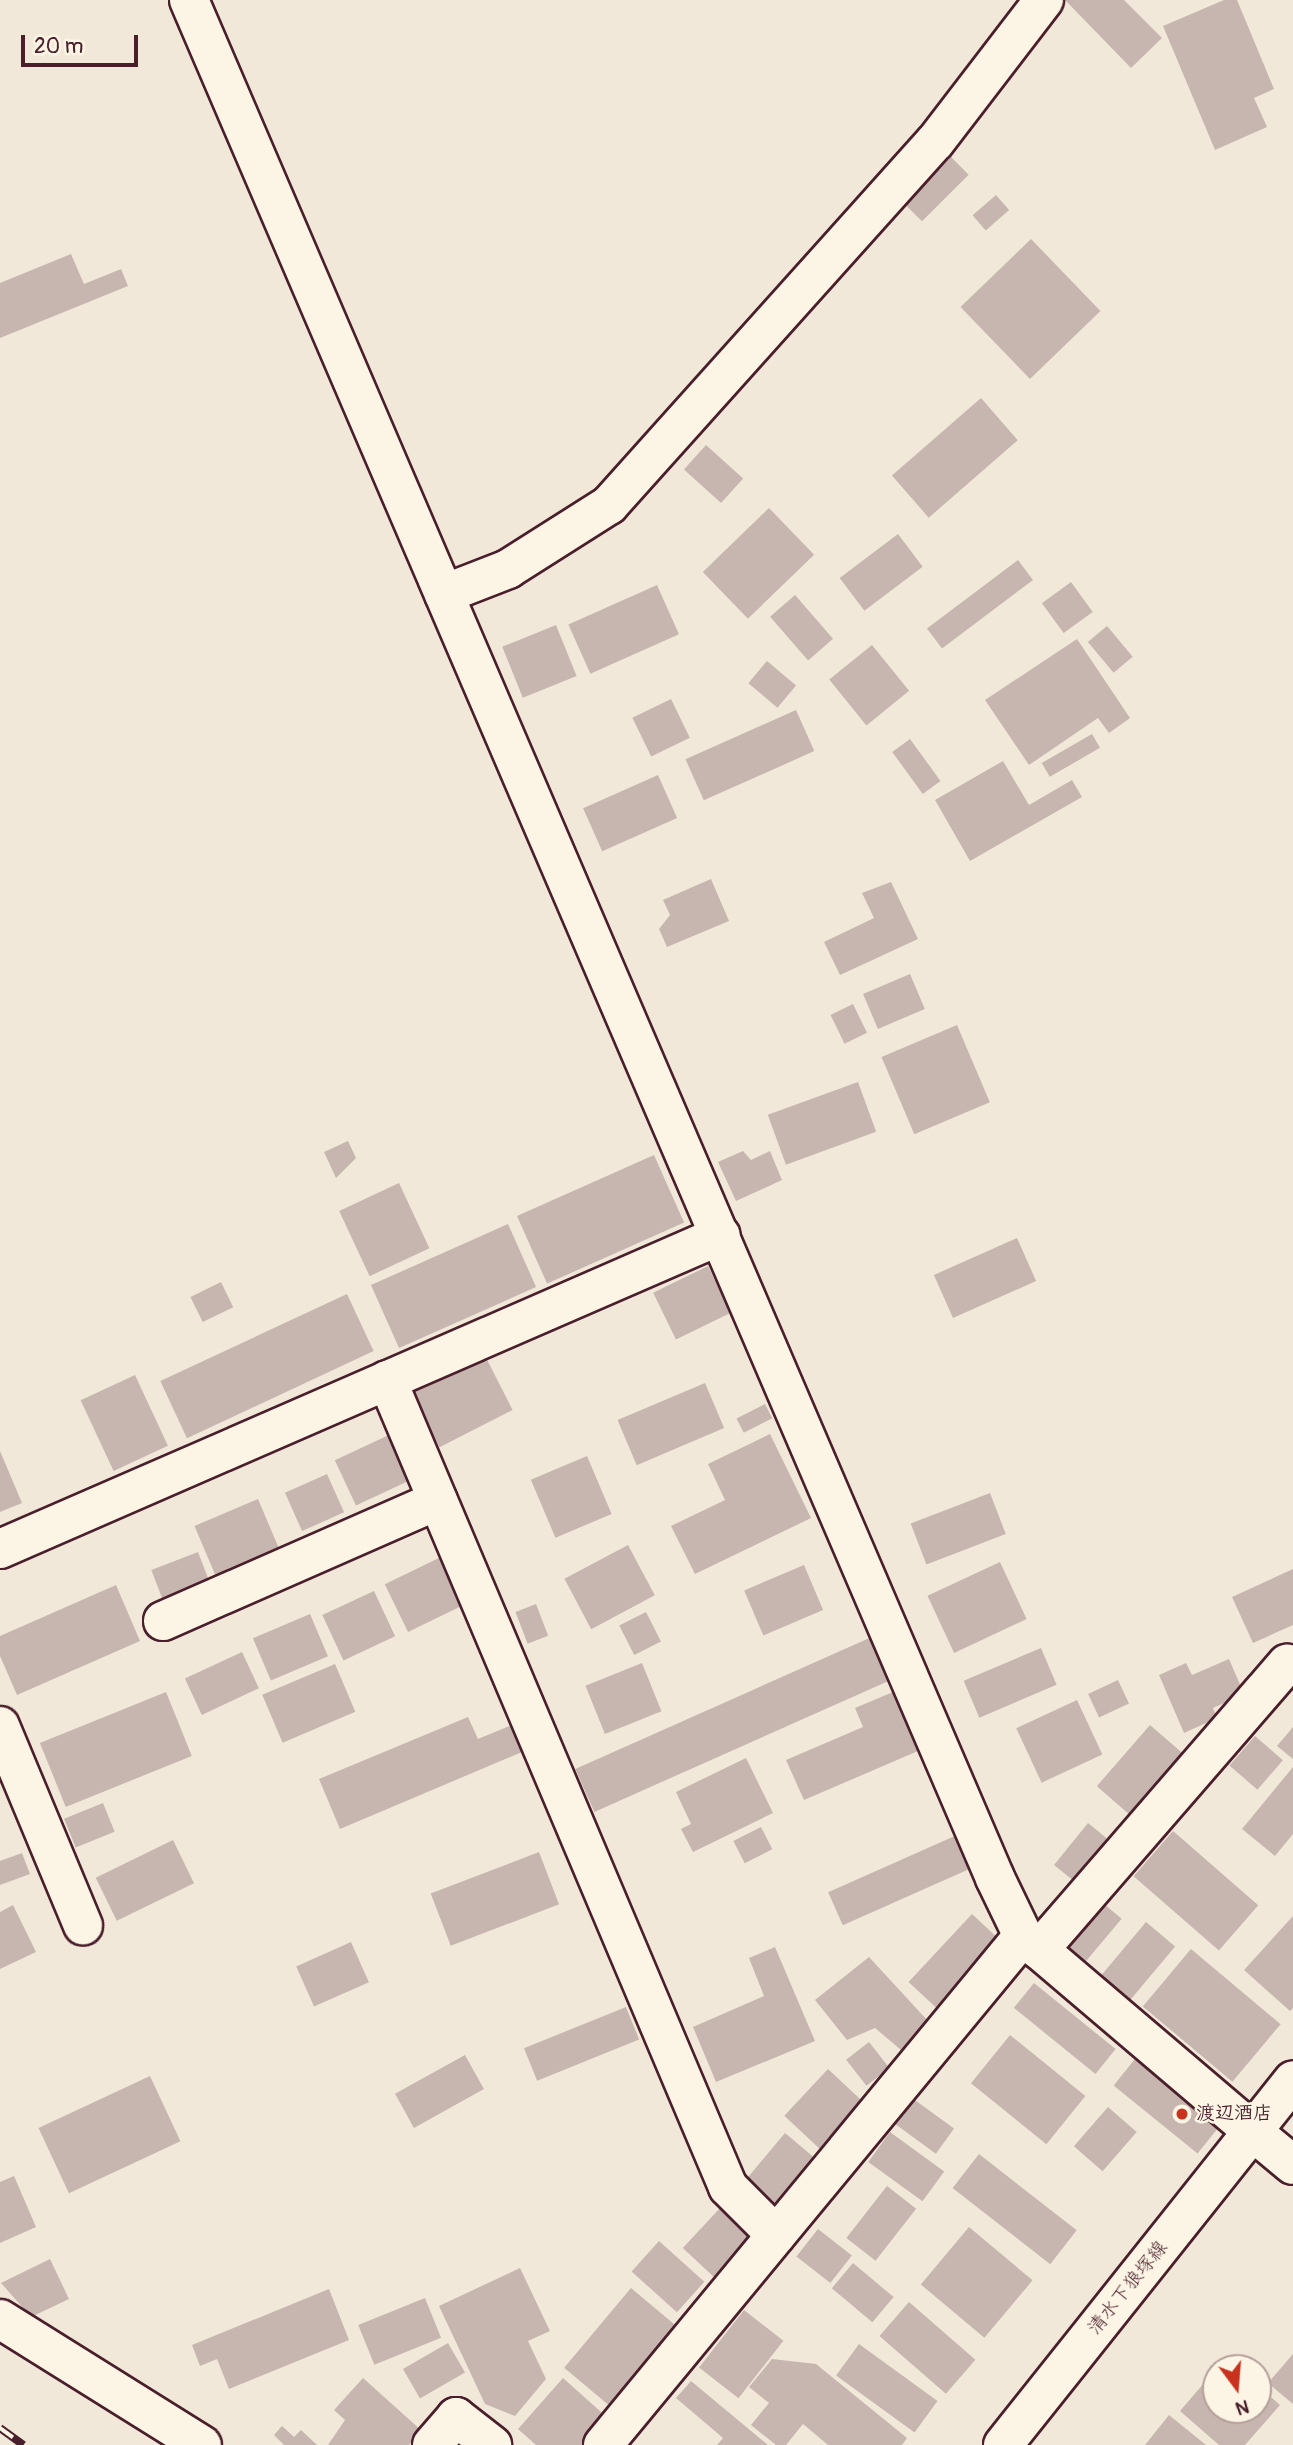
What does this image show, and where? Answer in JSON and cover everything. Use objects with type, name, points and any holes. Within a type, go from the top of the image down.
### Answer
[{"type":"street","points":[[189,0],[721,1235],[1031,1943],[1293,2165]]},
{"type":"street","points":[[444,594],[508,569],[609,505],[935,142],[1044,0]]},
{"type":"street","points":[[0,1549],[721,1235]]},
{"type":"street","points":[[387,1380],[728,2187],[776,2235]]},
{"type":"street","points":[[163,1621],[438,1500]]},
{"type":"street","points":[[603,2445],[776,2235],[1031,1943],[1287,1664]]},
{"type":"street","points":[[0,1726],[83,1926]]},
{"type":"street","name":"清水下狼塚線","points":[[1003,2445],[1293,2080]]},
{"type":"street","points":[[0,2319],[202,2445]]},
{"type":"street","points":[[432,2445],[456,2417],[492,2445]]},
{"type":"building","points":[[1065,0],[1124,0],[1162,38],[1131,68]]},
{"type":"building","points":[[1224,0],[1237,0],[1274,89],[1254,98],[1267,127],[1215,150],[1163,26]]},
{"type":"building","points":[[951,157],[969,175],[922,221],[904,204]]},
{"type":"building","points":[[996,195],[1009,210],[986,230],[973,215]]},
{"type":"building","points":[[1031,239],[1100,311],[1030,379],[961,307]]},
{"type":"building","points":[[71,254],[84,284],[121,269],[128,286],[0,338],[0,283]]},
{"type":"building","points":[[981,398],[1018,440],[929,518],[892,475]]},
{"type":"building","points":[[706,445],[743,478],[721,503],[684,470]]},
{"type":"building","points":[[769,508],[814,555],[748,619],[703,572]]},
{"type":"building","points":[[898,534],[923,567],[864,611],[840,578]]},
{"type":"building","points":[[1018,560],[1033,580],[942,649],[927,629]]},
{"type":"building","points":[[1071,582],[1093,612],[1064,633],[1042,603]]},
{"type":"building","points":[[657,585],[679,634],[590,674],[568,624]]},
{"type":"building","points":[[795,595],[833,639],[808,660],[770,617]]},
{"type":"building","points":[[556,625],[577,676],[523,698],[502,647]]},
{"type":"building","points":[[1107,626],[1133,657],[1114,673],[1088,642]]},
{"type":"building","points":[[1077,639],[1130,718],[1109,733],[1098,718],[1029,765],[985,700]]},
{"type":"building","points":[[872,645],[909,691],[866,725],[829,680]]},
{"type":"building","points":[[767,661],[796,685],[777,708],[748,683]]},
{"type":"building","points":[[671,699],[690,738],[651,756],[632,718]]},
{"type":"building","points":[[796,710],[814,751],[704,800],[685,759]]},
{"type":"building","points":[[1092,734],[1100,748],[1050,777],[1042,763]]},
{"type":"building","points":[[910,739],[941,781],[923,794],[892,752]]},
{"type":"building","points":[[1003,761],[1029,805],[1072,780],[1082,797],[970,861],[935,800]]},
{"type":"building","points":[[658,775],[677,818],[602,851],[583,808]]},
{"type":"building","points":[[711,879],[729,921],[667,947],[659,929],[670,915],[663,900]]},
{"type":"building","points":[[891,882],[918,939],[840,975],[824,942],[874,918],[862,893]]},
{"type":"building","points":[[910,974],[925,1009],[878,1029],[863,994]]},
{"type":"building","points":[[853,1004],[867,1033],[845,1044],[831,1015]]},
{"type":"building","points":[[957,1025],[990,1102],[914,1134],[882,1057]]},
{"type":"building","points":[[858,1082],[876,1132],[786,1165],[768,1115]]},
{"type":"building","points":[[348,1141],[356,1158],[336,1178],[324,1152]]},
{"type":"building","points":[[743,1151],[751,1160],[770,1151],[782,1180],[736,1201],[718,1162]]},
{"type":"building","points":[[654,1155],[684,1223],[547,1284],[517,1216]]},
{"type":"building","points":[[399,1183],[429,1248],[370,1276],[339,1211]]},
{"type":"building","points":[[508,1224],[536,1287],[399,1348],[371,1285]]},
{"type":"building","points":[[1017,1238],[1036,1281],[953,1318],[934,1275]]},
{"type":"building","points":[[708,1266],[731,1313],[676,1339],[653,1293]]},
{"type":"building","points":[[221,1282],[233,1307],[203,1322],[190,1297]]},
{"type":"building","points":[[347,1294],[374,1351],[187,1438],[160,1381]]},
{"type":"building","points":[[479,1344],[513,1410],[440,1447],[406,1381]]},
{"type":"building","points":[[135,1375],[168,1446],[114,1471],[81,1400]]},
{"type":"building","points":[[705,1383],[724,1428],[637,1465],[618,1420]]},
{"type":"building","points":[[765,1404],[772,1418],[744,1433],[736,1419]]},
{"type":"building","points":[[391,1434],[412,1479],[356,1506],[335,1460]]},
{"type":"building","points":[[770,1434],[811,1518],[695,1574],[671,1526],[725,1500],[708,1464]]},
{"type":"building","points":[[0,1451],[22,1503],[0,1512]]},
{"type":"building","points":[[587,1456],[612,1514],[555,1538],[531,1480]]},
{"type":"building","points":[[327,1474],[344,1512],[302,1531],[285,1493]]},
{"type":"building","points":[[990,1493],[1006,1534],[926,1565],[911,1523]]},
{"type":"building","points":[[258,1499],[279,1549],[216,1576],[194,1526]]},
{"type":"building","points":[[628,1545],[655,1595],[591,1629],[564,1579]]},
{"type":"building","points":[[198,1552],[210,1584],[164,1602],[151,1570]]},
{"type":"building","points":[[445,1555],[468,1603],[408,1632],[385,1584]]},
{"type":"building","points":[[1000,1562],[1027,1619],[954,1653],[927,1596]]},
{"type":"building","points":[[804,1565],[823,1610],[763,1636],[744,1590]]},
{"type":"building","points":[[1293,1569],[1293,1625],[1253,1643],[1232,1597]]},
{"type":"building","points":[[116,1585],[140,1641],[17,1695],[0,1656],[0,1636]]},
{"type":"building","points":[[374,1591],[395,1636],[343,1660],[322,1615]]},
{"type":"building","points":[[536,1604],[548,1636],[528,1644],[515,1612]]},
{"type":"building","points":[[646,1612],[661,1641],[634,1655],[619,1626]]},
{"type":"building","points":[[310,1614],[328,1656],[271,1681],[253,1638]]},
{"type":"building","points":[[874,1636],[893,1679],[594,1812],[575,1769]]},
{"type":"building","points":[[1041,1648],[1057,1685],[979,1718],[964,1681]]},
{"type":"building","points":[[242,1652],[259,1688],[202,1715],[185,1679]]},
{"type":"building","points":[[1229,1659],[1244,1694],[1213,1708],[1217,1718],[1184,1733],[1159,1675],[1186,1663],[1192,1675]]},
{"type":"building","points":[[642,1663],[661,1711],[605,1734],[585,1686]]},
{"type":"building","points":[[335,1664],[355,1712],[283,1743],[262,1695]]},
{"type":"building","points":[[1118,1680],[1129,1704],[1099,1718],[1088,1694]]},
{"type":"building","points":[[166,1692],[192,1756],[66,1807],[40,1743]]},
{"type":"building","points":[[893,1692],[918,1751],[804,1800],[786,1760],[863,1727],[855,1708]]},
{"type":"building","points":[[1077,1700],[1102,1754],[1042,1783],[1016,1728]]},
{"type":"building","points":[[468,1717],[478,1739],[517,1723],[529,1749],[340,1829],[319,1779]]},
{"type":"building","points":[[1150,1725],[1189,1759],[1136,1820],[1097,1786]]},
{"type":"building","points":[[1293,1727],[1293,1759],[1277,1746]]},
{"type":"building","points":[[1255,1736],[1283,1760],[1257,1790],[1229,1765]]},
{"type":"building","points":[[746,1758],[773,1813],[693,1852],[681,1829],[691,1824],[676,1792]]},
{"type":"building","points":[[1293,1767],[1293,1834],[1275,1856],[1242,1829]]},
{"type":"building","points":[[103,1803],[115,1832],[76,1847],[64,1819]]},
{"type":"building","points":[[1088,1823],[1113,1843],[1079,1885],[1054,1865]]},
{"type":"building","points":[[761,1827],[772,1849],[745,1863],[733,1841]]},
{"type":"building","points":[[1173,1831],[1258,1905],[1219,1950],[1134,1876]]},
{"type":"building","points":[[957,1835],[972,1868],[843,1925],[828,1892]]},
{"type":"building","points":[[173,1840],[194,1883],[117,1921],[96,1878]]},
{"type":"building","points":[[539,1852],[559,1904],[451,1946],[431,1894]]},
{"type":"building","points":[[22,1853],[30,1874],[0,1885],[0,1861]]},
{"type":"building","points":[[1104,1904],[1122,1919],[1082,1966],[1065,1951]]},
{"type":"building","points":[[13,1905],[36,1952],[0,1969],[0,1912]]},
{"type":"building","points":[[972,1914],[1002,1942],[939,2010],[909,1982]]},
{"type":"building","points":[[1293,1916],[1293,2008],[1290,2011],[1244,1970]]},
{"type":"building","points":[[1146,1922],[1175,1946],[1126,2005],[1097,1980]]},
{"type":"building","points":[[351,1942],[369,1982],[314,2007],[296,1966]]},
{"type":"building","points":[[775,1947],[815,2041],[716,2082],[693,2027],[764,1996],[749,1958]]},
{"type":"building","points":[[1191,1949],[1281,2024],[1232,2082],[1143,2006]]},
{"type":"building","points":[[869,1957],[928,2021],[901,2050],[875,2028],[847,2040],[815,2000]]},
{"type":"building","points":[[1034,1983],[1116,2049],[1095,2074],[1014,2008]]},
{"type":"building","points":[[626,2007],[639,2039],[537,2081],[524,2048]]},
{"type":"building","points":[[1010,2035],[1085,2096],[1046,2144],[971,2083]]},
{"type":"building","points":[[869,2042],[889,2068],[866,2086],[846,2060]]},
{"type":"building","points":[[465,2055],[484,2089],[414,2128],[395,2094]]},
{"type":"building","points":[[1135,2059],[1219,2127],[1198,2153],[1114,2085]]},
{"type":"building","points":[[828,2069],[867,2105],[823,2152],[784,2116]]},
{"type":"building","points":[[150,2076],[180,2141],[69,2193],[39,2128]]},
{"type":"building","points":[[912,2098],[954,2129],[936,2154],[894,2123]]},
{"type":"building","points":[[1108,2107],[1137,2132],[1103,2171],[1074,2146]]},
{"type":"building","points":[[890,2132],[944,2171],[922,2201],[868,2162]]},
{"type":"building","points":[[785,2133],[821,2163],[782,2209],[746,2179]]},
{"type":"building","points":[[979,2154],[1077,2230],[1050,2264],[953,2188]]},
{"type":"building","points":[[14,2176],[36,2227],[0,2243],[0,2182]]},
{"type":"building","points":[[887,2186],[916,2209],[876,2261],[846,2238]]},
{"type":"building","points":[[721,2207],[753,2237],[715,2278],[683,2248]]},
{"type":"building","points":[[969,2227],[1033,2280],[984,2338],[921,2284]]},
{"type":"building","points":[[818,2229],[852,2255],[830,2283],[796,2257]]},
{"type":"building","points":[[659,2241],[704,2282],[677,2312],[632,2271]]},
{"type":"building","points":[[50,2259],[69,2299],[31,2317],[1,2283]]},
{"type":"building","points":[[853,2263],[894,2297],[872,2322],[832,2288]]},
{"type":"building","points":[[520,2268],[550,2331],[528,2341],[546,2379],[515,2416],[485,2404],[439,2306]]},
{"type":"building","points":[[631,2288],[682,2331],[615,2411],[564,2368]]},
{"type":"building","points":[[329,2289],[349,2340],[229,2389],[217,2359],[200,2366],[192,2345]]},
{"type":"building","points":[[425,2298],[441,2338],[374,2365],[358,2325]]},
{"type":"building","points":[[909,2302],[975,2360],[946,2394],[879,2336]]},
{"type":"building","points":[[744,2310],[783,2341],[738,2398],[699,2368]]},
{"type":"building","points":[[448,2343],[465,2372],[420,2398],[403,2369]]},
{"type":"building","points":[[859,2344],[937,2401],[915,2433],[836,2376]]},
{"type":"building","points":[[1293,2354],[1293,2404],[1272,2386],[1272,2378]]},
{"type":"building","points":[[772,2359],[816,2364],[907,2438],[902,2445],[828,2445],[803,2424],[786,2445],[776,2445],[751,2425],[769,2403],[749,2387]]},
{"type":"building","points":[[363,2378],[422,2431],[409,2445],[328,2445],[345,2420],[334,2410]]},
{"type":"building","points":[[563,2378],[610,2420],[588,2445],[536,2445],[518,2429]]},
{"type":"building","points":[[691,2381],[768,2445],[717,2445],[723,2438],[676,2398]]},
{"type":"building","points":[[1202,2385],[1202,2424],[1263,2424],[1245,2445],[1219,2445],[1180,2411]]},
{"type":"building","points":[[1272,2398],[1280,2405],[1272,2414]]},
{"type":"building","points":[[1169,2415],[1206,2445],[1145,2445]]},
{"type":"building","points":[[282,2426],[294,2437],[301,2430],[317,2445],[284,2445],[274,2435]]},
{"type":"railway","points":[[0,2428],[23,2445]]},
{"type":"place","name":"渡辺酒店","points":[[1182,2114]]}]
